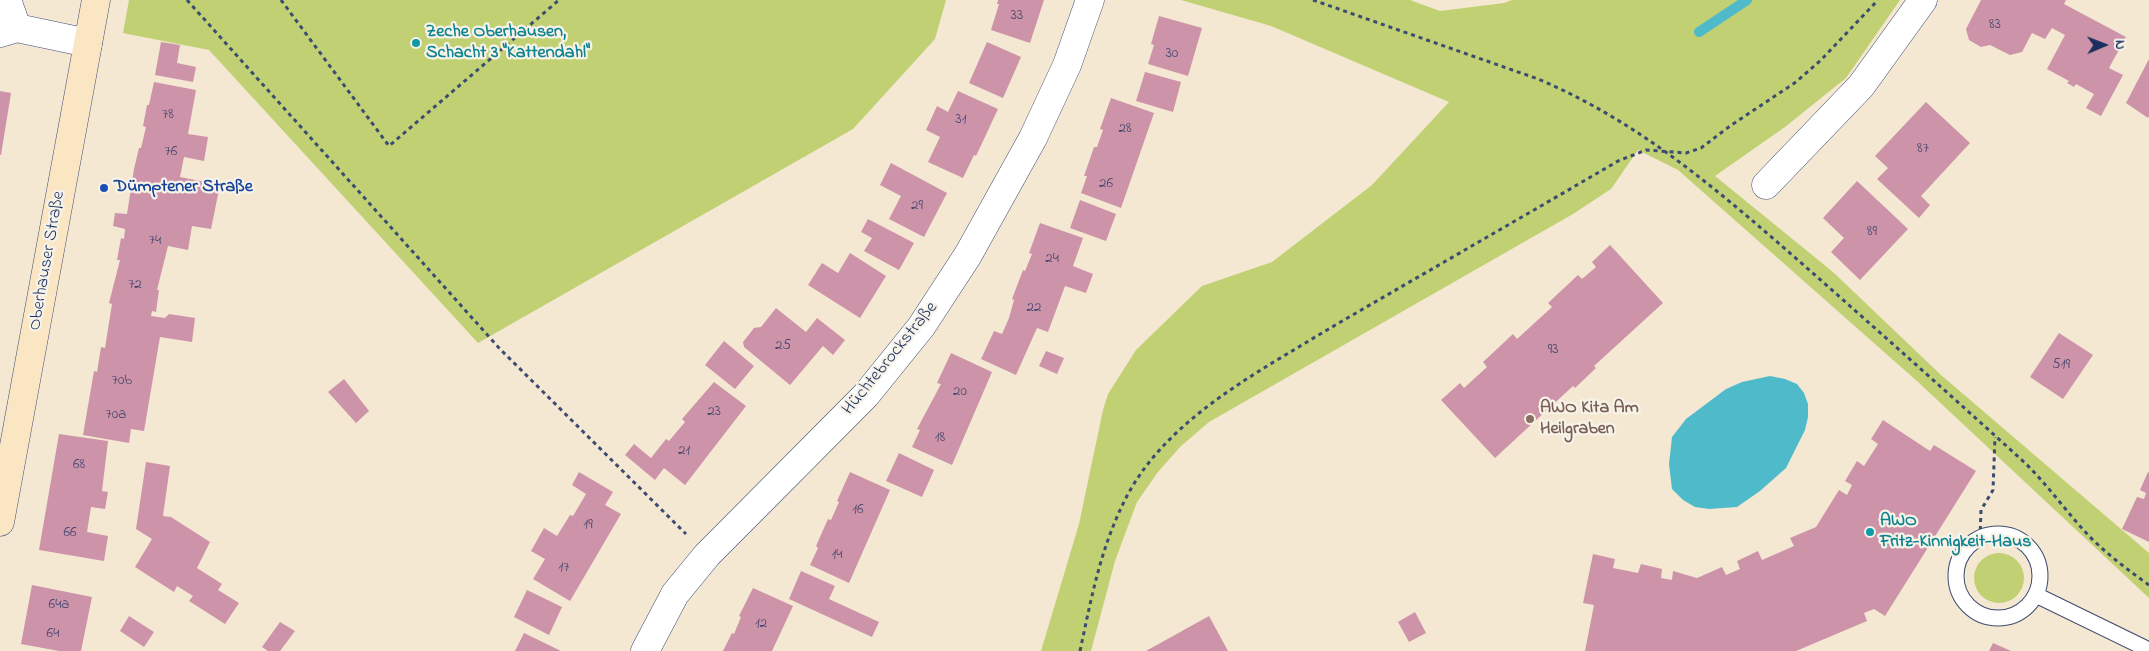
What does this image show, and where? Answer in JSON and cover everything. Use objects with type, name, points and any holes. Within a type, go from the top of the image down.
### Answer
[{"type":"street","points":[[7,0],[9,30],[88,43]]},
{"type":"street","name":"Oberhauser Straße","points":[[0,522],[96,0]]},
{"type":"street","name":"Hüchtebrockstraße","points":[[645,651],[675,594],[707,555],[866,395],[921,327],[968,255],[1033,138],[1067,65],[1090,0]]},
{"type":"street","points":[[1766,185],[1861,86],[1923,0]]},
{"type":"lane","points":[[1990,534],[2003,534],[2026,544],[2034,553],[2039,565],[2041,578],[2036,595],[2028,607],[2007,618],[1994,619],[1979,615],[1960,598],[1956,587],[1956,568],[1962,552],[1970,544],[1990,534]]},
{"type":"lane","points":[[2036,595],[2149,650]]},
{"type":"path","points":[[187,0],[500,349],[707,555]]},
{"type":"path","points":[[281,0],[389,146],[559,0]]},
{"type":"path","points":[[1312,0],[1563,90],[1634,129],[1665,150],[1750,219],[1896,347],[2044,482],[2090,536],[2122,566],[2149,585]]},
{"type":"path","points":[[1080,651],[1099,562],[1128,493],[1152,459],[1180,429],[1217,399],[1265,367],[1610,166],[1631,155],[1646,150],[1686,153],[1701,148],[1730,126],[1796,82],[1821,60],[1878,0]]},
{"type":"path","points":[[1980,538],[1981,510],[1993,490],[1995,436]]},
{"type":"green space","points":[[129,0],[946,0],[935,39],[853,129],[478,343],[209,50],[123,33]]},
{"type":"green space","points":[[1181,0],[1410,0],[1440,11],[1504,3],[1512,0],[1900,0],[1846,78],[1785,127],[1715,176],[1833,272],[1941,375],[2149,553],[2149,598],[1918,382],[1678,170],[1638,150],[1611,189],[1573,214],[1209,422],[1181,446],[1158,472],[1137,502],[1115,561],[1091,651],[1041,651],[1079,524],[1108,394],[1136,350],[1202,286],[1272,262],[1372,185],[1449,102],[1271,26]]},
{"type":"green space","points":[[1994,553],[2004,553],[2017,560],[2024,573],[2024,583],[2017,596],[2004,603],[1994,603],[1985,599],[1978,592],[1974,583],[1974,573],[1978,564],[1985,557]]},
{"type":"water","points":[[1770,376],[1797,384],[1804,393],[1808,404],[1805,430],[1786,468],[1760,491],[1737,507],[1709,509],[1695,507],[1683,500],[1672,489],[1669,464],[1672,437],[1686,419],[1726,389],[1742,382]]},
{"type":"building","points":[[998,0],[1044,0],[1030,43],[991,30],[999,4],[997,4]]},
{"type":"building","points":[[1981,0],[2066,0],[2064,4],[2126,37],[2109,68],[2123,75],[2101,116],[2086,108],[2094,94],[2076,84],[2074,87],[2067,83],[2069,81],[2047,69],[2065,35],[2052,28],[2045,39],[2032,33],[2022,52],[2010,55],[1990,45],[1981,47],[1969,40],[1966,29]]},
{"type":"building","points":[[1159,16],[1202,28],[1188,76],[1148,64],[1154,45],[1151,44]]},
{"type":"building","points":[[161,42],[180,45],[177,63],[196,67],[193,82],[155,75]]},
{"type":"building","points":[[987,42],[1021,57],[1003,98],[969,83]]},
{"type":"building","points":[[2149,59],[2149,116],[2148,118],[2126,103]]},
{"type":"building","points":[[1145,72],[1181,82],[1173,112],[1136,101]]},
{"type":"building","points":[[154,82],[196,90],[188,134],[208,137],[204,161],[184,157],[180,177],[220,185],[211,229],[192,226],[188,250],[168,246],[157,290],[159,290],[156,312],[152,311],[151,316],[165,318],[169,314],[195,318],[192,342],[160,337],[144,431],[131,429],[129,443],[83,435],[94,371],[97,372],[101,347],[105,348],[112,304],[109,303],[120,260],[117,260],[121,238],[124,239],[125,229],[113,226],[115,213],[127,214],[134,169],[146,127],[143,126],[147,105],[149,105]]},
{"type":"building","points":[[0,91],[11,93],[1,155],[0,155]]},
{"type":"building","points":[[958,91],[998,109],[976,156],[974,155],[963,178],[928,162],[940,137],[926,130],[937,106],[948,112]]},
{"type":"building","points":[[1111,98],[1154,113],[1121,208],[1081,193],[1087,176],[1084,176],[1094,147],[1097,147],[1103,130],[1100,129]]},
{"type":"building","points":[[1926,102],[1970,143],[1921,196],[1930,205],[1919,218],[1877,179],[1888,168],[1875,156]]},
{"type":"building","points":[[891,163],[947,193],[924,237],[889,219],[901,196],[880,185]]},
{"type":"building","points":[[1857,181],[1908,229],[1860,280],[1831,252],[1844,238],[1823,218]]},
{"type":"building","points":[[1080,200],[1116,214],[1106,241],[1070,228]]},
{"type":"building","points":[[868,219],[914,243],[899,270],[864,251],[872,238],[861,232]]},
{"type":"building","points":[[1040,223],[1083,238],[1073,266],[1093,274],[1086,293],[1065,286],[1048,332],[1037,328],[1016,375],[981,359],[994,331],[1002,334],[1009,318],[1014,300],[1012,299],[1023,270],[1025,271],[1032,254],[1029,253]]},
{"type":"building","points":[[1610,245],[1663,303],[1594,366],[1596,368],[1575,388],[1573,386],[1495,458],[1441,400],[1460,383],[1464,388],[1487,367],[1483,362],[1513,334],[1517,339],[1552,307],[1548,303],[1578,275],[1582,279],[1596,267],[1592,262]]},
{"type":"building","points":[[850,253],[886,276],[860,318],[808,285],[822,263],[838,273]]},
{"type":"building","points":[[776,308],[806,332],[817,318],[845,340],[833,355],[823,346],[790,385],[744,347],[743,342],[754,328],[761,327]]},
{"type":"building","points":[[2059,333],[2093,355],[2063,399],[2030,377]]},
{"type":"building","points":[[724,341],[754,366],[735,389],[705,365]]},
{"type":"building","points":[[1046,351],[1064,358],[1057,374],[1039,366]]},
{"type":"building","points":[[951,353],[992,372],[952,465],[912,447],[920,430],[917,429],[941,384],[937,383]]},
{"type":"building","points":[[344,379],[369,411],[356,423],[328,392]]},
{"type":"building","points":[[714,382],[746,406],[685,485],[664,468],[655,480],[625,455],[634,444],[651,458],[666,439],[669,441],[685,422],[682,419]]},
{"type":"building","name":"AWO Fritz-Kinnigkeit-Haus","points":[[1883,420],[1930,451],[1934,445],[1976,471],[1885,616],[1874,609],[1864,613],[1867,621],[1796,651],[1585,651],[1594,605],[1583,603],[1593,554],[1615,559],[1613,568],[1638,573],[1641,564],[1662,569],[1661,578],[1672,580],[1673,571],[1697,578],[1722,567],[1726,575],[1740,569],[1737,561],[1758,551],[1762,560],[1794,546],[1790,538],[1816,527],[1839,490],[1847,495],[1852,485],[1845,481],[1857,461],[1864,466],[1878,444],[1871,439]]},
{"type":"building","points":[[59,434],[108,441],[102,491],[108,492],[105,509],[91,507],[87,532],[108,536],[104,561],[39,550]]},
{"type":"building","points":[[899,453],[934,470],[922,497],[886,481]]},
{"type":"building","points":[[146,462],[170,466],[163,516],[171,517],[210,542],[197,568],[222,584],[218,590],[239,603],[225,624],[189,601],[193,596],[177,586],[174,592],[135,567],[152,539],[136,529]]},
{"type":"building","points":[[579,472],[613,492],[605,505],[621,514],[570,601],[533,579],[545,559],[531,551],[544,528],[557,536],[570,515],[573,516],[586,494],[572,485]]},
{"type":"building","points":[[850,472],[890,490],[849,583],[810,565],[818,548],[816,546],[828,519],[831,520]]},
{"type":"building","points":[[2148,472],[2149,542],[2122,529],[2137,497],[2144,499],[2146,493],[2140,490]]},
{"type":"building","points":[[801,571],[835,586],[829,599],[879,622],[872,637],[789,599]]},
{"type":"building","points":[[32,585],[92,597],[81,651],[59,651],[21,644]]},
{"type":"building","points":[[753,588],[793,606],[772,651],[723,651],[732,633],[734,634],[741,617],[739,616]]},
{"type":"building","points":[[527,590],[562,607],[549,635],[514,617]]},
{"type":"building","points":[[1415,612],[1426,633],[1409,642],[1398,622]]},
{"type":"building","points":[[129,616],[154,632],[144,647],[120,631]]},
{"type":"building","points":[[1209,616],[1228,651],[1146,651]]},
{"type":"building","points":[[280,622],[295,631],[280,651],[268,651],[262,647]]},
{"type":"building","points":[[524,633],[561,651],[515,651]]},
{"type":"building","points":[[1993,643],[2011,651],[1989,651]]},
{"type":"waterway","points":[[1699,32],[1747,0]]},
{"type":"place","name":"Zeche Oberhausen, Schacht 3 \"Kattendahl\"","points":[[416,43]]},
{"type":"place","name":"Dümptener Straße","points":[[104,188]]},
{"type":"place","name":"AWO Kita Am Heilgraben","points":[[1530,419]]},
{"type":"place","name":"AWO Fritz-Kinnigkeit-Haus","points":[[1870,532]]}]
